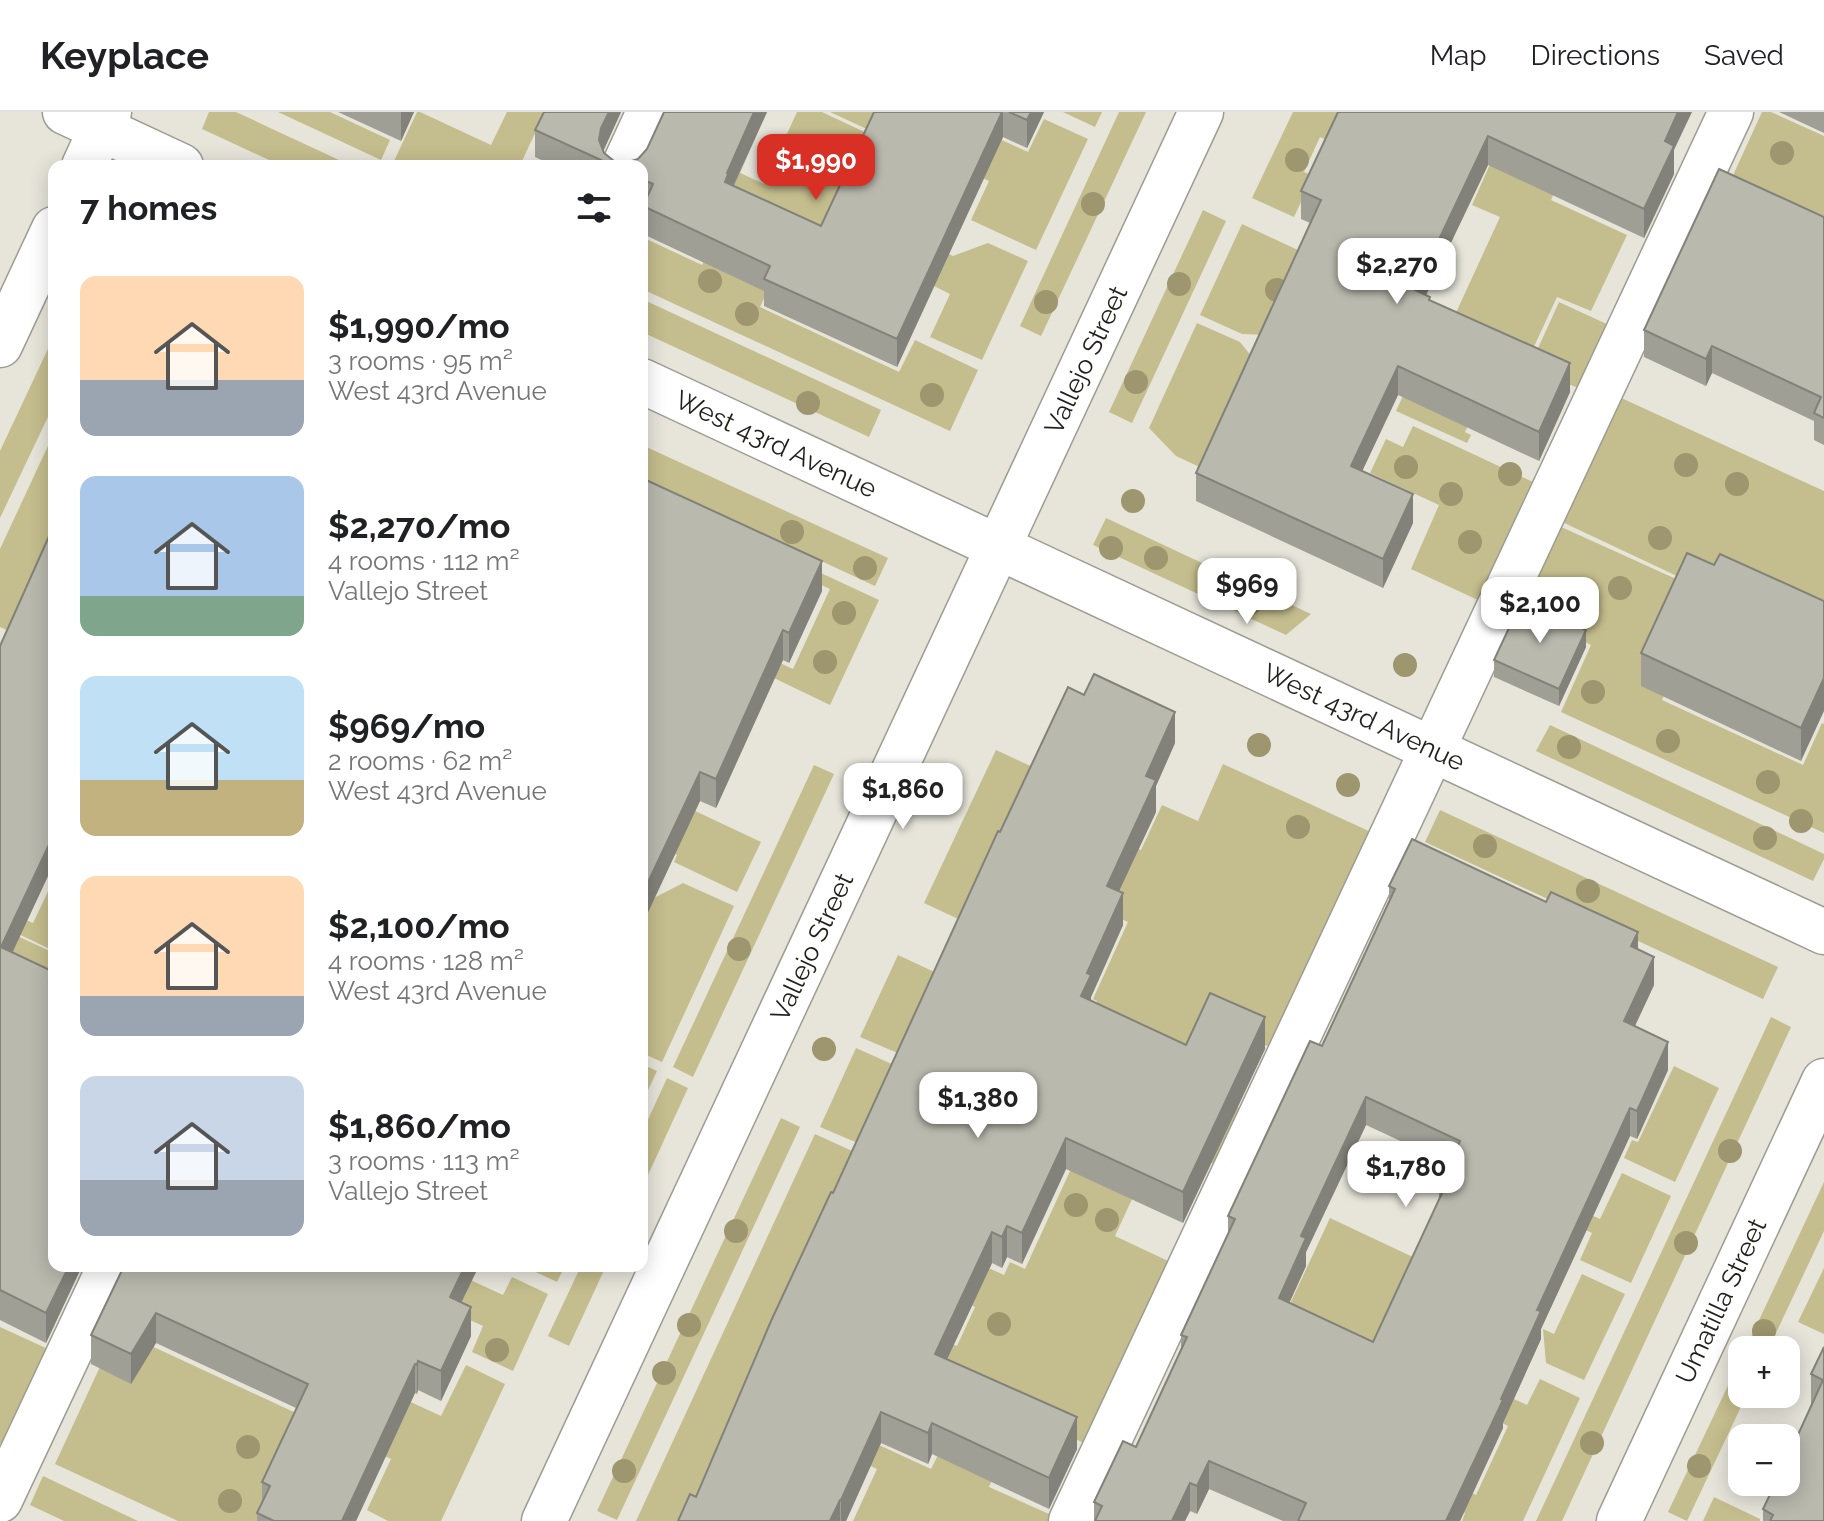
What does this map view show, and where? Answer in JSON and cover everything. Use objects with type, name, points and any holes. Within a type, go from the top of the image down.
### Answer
[{"type":"street","points":[[627,160],[649,112]]},
{"type":"street","name":"Vallejo Street","points":[[544,1521],[1201,112]]},
{"type":"street","points":[[1071,1521],[1731,112]]},
{"type":"street","points":[[90,130],[166,160]]},
{"type":"street","points":[[0,345],[48,242]]},
{"type":"street","name":"West 43rd Avenue","points":[[648,384],[1824,932]]},
{"type":"street","name":"Umatilla Street","points":[[1619,1521],[1824,1081]]},
{"type":"street","points":[[0,1500],[107,1272]]},
{"type":"shaded area","points":[[209,112],[236,112],[339,160],[269,160],[202,129]]},
{"type":"shaded area","points":[[278,112],[330,112],[390,140],[381,160]]},
{"type":"shaded area","points":[[417,112],[491,145],[507,112],[545,112],[522,160],[394,160]]},
{"type":"shaded area","points":[[797,112],[822,112],[871,135],[840,204],[953,256],[988,243],[1028,261],[982,360],[930,337],[950,294],[930,284],[817,249],[676,143],[764,184]]},
{"type":"shaded area","points":[[830,112],[941,112],[1028,152],[1044,119],[1088,139],[1036,250],[971,220],[989,181],[875,128],[873,132]]},
{"type":"shaded area","points":[[1063,112],[1102,112],[1095,127]]},
{"type":"shaded area","points":[[1119,112],[1146,112],[1041,336],[1020,326]]},
{"type":"shaded area","points":[[1293,112],[1389,112],[1467,206],[1320,137],[1304,172],[1313,176],[1294,217],[1252,198]]},
{"type":"shaded area","points":[[1762,112],[1771,112],[1824,136],[1824,241],[1724,195]]},
{"type":"shaded area","points":[[1579,140],[1551,200],[1627,235],[1591,311],[1557,297],[1531,353],[1454,317],[1500,217],[1472,205],[1495,153]]},
{"type":"shaded area","points":[[1203,210],[1226,221],[1132,423],[1109,412]]},
{"type":"shaded area","points":[[726,215],[789,244],[760,307],[899,372],[915,340],[978,370],[950,431],[648,292],[648,240],[702,265]]},
{"type":"shaded area","points":[[1242,224],[1317,259],[1267,335],[1242,334],[1200,315]]},
{"type":"shaded area","points":[[648,302],[881,410],[869,437],[648,335]]},
{"type":"shaded area","points":[[1559,302],[1611,326],[1581,389],[1499,357],[1465,432],[1471,435],[1467,443],[1396,411],[1436,324],[1534,357]]},
{"type":"shaded area","points":[[1197,323],[1240,342],[1257,363],[1206,470],[1176,456],[1149,428]]},
{"type":"shaded area","points":[[48,349],[48,417],[0,518],[0,451]]},
{"type":"shaded area","points":[[1617,396],[1824,491],[1824,631],[1713,593],[1560,521]]},
{"type":"shaded area","points":[[1413,426],[1535,483],[1480,601],[1411,569],[1439,505],[1370,473],[1386,439],[1403,447]]},
{"type":"shaded area","points":[[48,446],[48,551],[13,633],[0,627],[0,549]]},
{"type":"shaded area","points":[[648,448],[888,558],[875,586],[648,481]]},
{"type":"shaded area","points":[[655,496],[879,600],[830,705],[751,667],[758,653],[793,669],[830,589],[650,506]]},
{"type":"shaded area","points":[[1106,518],[1311,614],[1286,635],[1093,545]]},
{"type":"shaded area","points":[[1559,526],[1685,583],[1686,646],[1662,700],[1803,765],[1824,724],[1824,833],[1561,712],[1591,645],[1519,611]]},
{"type":"shaded area","points":[[1550,725],[1824,854],[1813,881],[1536,751]]},
{"type":"shaded area","points":[[996,750],[1039,770],[986,932],[924,903]]},
{"type":"shaded area","points":[[1223,764],[1373,833],[1274,1049],[1207,1019],[1179,1080],[1242,1109],[1216,1165],[1057,1092],[1097,1001],[1093,999],[1128,922],[1106,912],[1049,809],[1141,850],[1162,805],[1198,821]]},
{"type":"shaded area","points":[[814,765],[834,774],[693,1077],[673,1067]]},
{"type":"shaded area","points":[[648,789],[761,842],[737,892],[674,862],[677,855],[669,851],[648,800]]},
{"type":"shaded area","points":[[1440,810],[1778,967],[1763,999],[1425,842]]},
{"type":"shaded area","points":[[683,883],[734,906],[662,1062],[648,1056],[650,900]]},
{"type":"shaded area","points":[[48,892],[48,948],[6,928],[13,914],[33,923]]},
{"type":"shaded area","points":[[0,928],[48,950],[48,995],[0,972]]},
{"type":"shaded area","points":[[898,955],[943,976],[907,1057],[860,1037]]},
{"type":"shaded area","points":[[1771,1017],[1791,1027],[1562,1521],[1536,1521]]},
{"type":"shaded area","points":[[856,1048],[894,1065],[860,1144],[820,1127]]},
{"type":"shaded area","points":[[1674,1066],[1719,1088],[1675,1182],[1624,1158],[1632,1140],[1638,1142]]},
{"type":"shaded area","points":[[648,1067],[657,1071],[648,1090]]},
{"type":"shaded area","points":[[667,1078],[688,1088],[648,1175],[648,1120]]},
{"type":"shaded area","points":[[781,1118],[800,1127],[617,1520],[597,1511]]},
{"type":"shaded area","points":[[815,1134],[863,1156],[690,1521],[636,1521]]},
{"type":"shaded area","points":[[1082,1145],[1144,1173],[1115,1236],[1168,1261],[1084,1443],[811,1316],[946,1341],[957,1346],[975,1307],[966,1302],[982,1265],[1004,1275],[1010,1262],[1025,1269]]},
{"type":"shaded area","points":[[1622,1173],[1671,1196],[1631,1283],[1580,1260],[1592,1233],[1514,1196],[1521,1183],[1600,1219]]},
{"type":"shaded area","points":[[1824,1182],[1824,1231],[1775,1336],[1752,1336]]},
{"type":"shaded area","points":[[1330,1218],[1434,1267],[1379,1378],[1289,1306]]},
{"type":"shaded area","points":[[1824,1268],[1824,1334],[1798,1322]]},
{"type":"shaded area","points":[[427,1272],[453,1272],[503,1295],[512,1277],[548,1294],[513,1371],[472,1352],[483,1326],[396,1286]]},
{"type":"shaded area","points":[[536,1272],[562,1272],[557,1282]]},
{"type":"shaded area","points":[[578,1272],[603,1272],[569,1346],[548,1336]]},
{"type":"shaded area","points":[[1582,1274],[1625,1294],[1584,1380],[1546,1363],[1543,1329],[1554,1334]]},
{"type":"shaded area","points":[[0,1327],[48,1349],[2,1444],[0,1443]]},
{"type":"shaded area","points":[[117,1330],[311,1420],[262,1521],[178,1521],[55,1464]]},
{"type":"shaded area","points":[[320,1360],[441,1416],[466,1365],[505,1384],[441,1521],[388,1521],[367,1510],[391,1459],[313,1423]]},
{"type":"shaded area","points":[[1540,1379],[1580,1398],[1523,1521],[1462,1521],[1465,1513],[1448,1505],[1457,1486],[1476,1495],[1508,1426],[1490,1417],[1501,1393],[1527,1405]]},
{"type":"shaded area","points":[[1728,1386],[1728,1408],[1740,1408],[1733,1424],[1728,1424],[1728,1434],[1687,1521],[1668,1512]]},
{"type":"shaded area","points":[[779,1399],[931,1469],[941,1449],[1018,1422],[989,1487],[1058,1518],[1056,1521],[853,1521],[877,1469],[770,1419]]},
{"type":"shaded area","points":[[43,1476],[138,1521],[64,1521],[30,1505]]},
{"type":"shaded area","points":[[1714,1497],[1760,1519],[1760,1521],[1703,1521]]},
{"type":"building","points":[[544,112],[609,112],[599,140],[604,153],[613,160],[601,160],[535,130]]},
{"type":"building","points":[[664,112],[754,112],[725,182],[821,226],[874,112],[1002,112],[897,339],[764,279],[770,266],[648,208],[648,195],[653,184],[648,182],[648,160],[635,160],[647,149]]},
{"type":"building","points":[[1009,112],[1031,112],[1027,120]]},
{"type":"building","points":[[1338,112],[1678,112],[1665,141],[1674,146],[1644,209],[1488,136],[1415,290],[1430,297],[1429,300],[1570,363],[1539,432],[1398,366],[1351,466],[1413,494],[1383,559],[1196,473],[1321,200],[1301,191]]},
{"type":"building","points":[[1719,169],[1824,217],[1824,418],[1814,413],[1821,397],[1712,346],[1706,359],[1644,330]]},
{"type":"building","points":[[648,481],[822,561],[789,633],[783,630],[716,779],[700,772],[648,882]]},
{"type":"building","points":[[48,538],[48,847],[1,947],[48,969],[48,1272],[66,1272],[46,1313],[0,1290],[0,646]]},
{"type":"building","points":[[1687,553],[1714,565],[1720,554],[1824,601],[1824,678],[1801,728],[1641,653]]},
{"type":"building","points":[[1522,600],[1586,630],[1559,689],[1494,660]]},
{"type":"building","points":[[1094,674],[1175,712],[1146,776],[1156,780],[1107,886],[1123,893],[1087,973],[1091,975],[1081,996],[1186,1045],[1210,993],[1265,1017],[1183,1192],[1066,1138],[1022,1233],[1007,1226],[1002,1237],[992,1232],[935,1354],[1077,1417],[1049,1478],[932,1423],[928,1433],[881,1412],[830,1521],[678,1521],[690,1494],[696,1497],[771,1321],[1068,687],[1084,695]]},
{"type":"building","points":[[1412,839],[1546,902],[1551,892],[1638,932],[1631,946],[1654,957],[1624,1021],[1668,1042],[1637,1111],[1630,1108],[1537,1310],[1541,1311],[1503,1400],[1446,1521],[1298,1521],[1306,1503],[1209,1461],[1197,1486],[1190,1483],[1172,1521],[1095,1521],[1102,1506],[1094,1502],[1123,1441],[1136,1447],[1187,1337],[1181,1335],[1235,1219],[1228,1216],[1310,1041],[1322,1046],[1395,889],[1389,886]],"holes":[[[1366,1097],[1460,1141],[1439,1189],[1443,1191],[1373,1342],[1279,1298],[1306,1238],[1301,1236]]]},
{"type":"building","points":[[121,1272],[462,1272],[450,1297],[471,1307],[441,1371],[418,1361],[415,1364],[342,1521],[274,1521],[257,1513],[270,1486],[262,1482],[308,1384],[156,1313],[131,1354],[91,1335]]},
{"type":"building","points":[[1824,1347],[1824,1521],[1770,1521],[1773,1515],[1763,1509],[1769,1496],[1800,1496],[1800,1430],[1823,1380],[1811,1374]]}]
